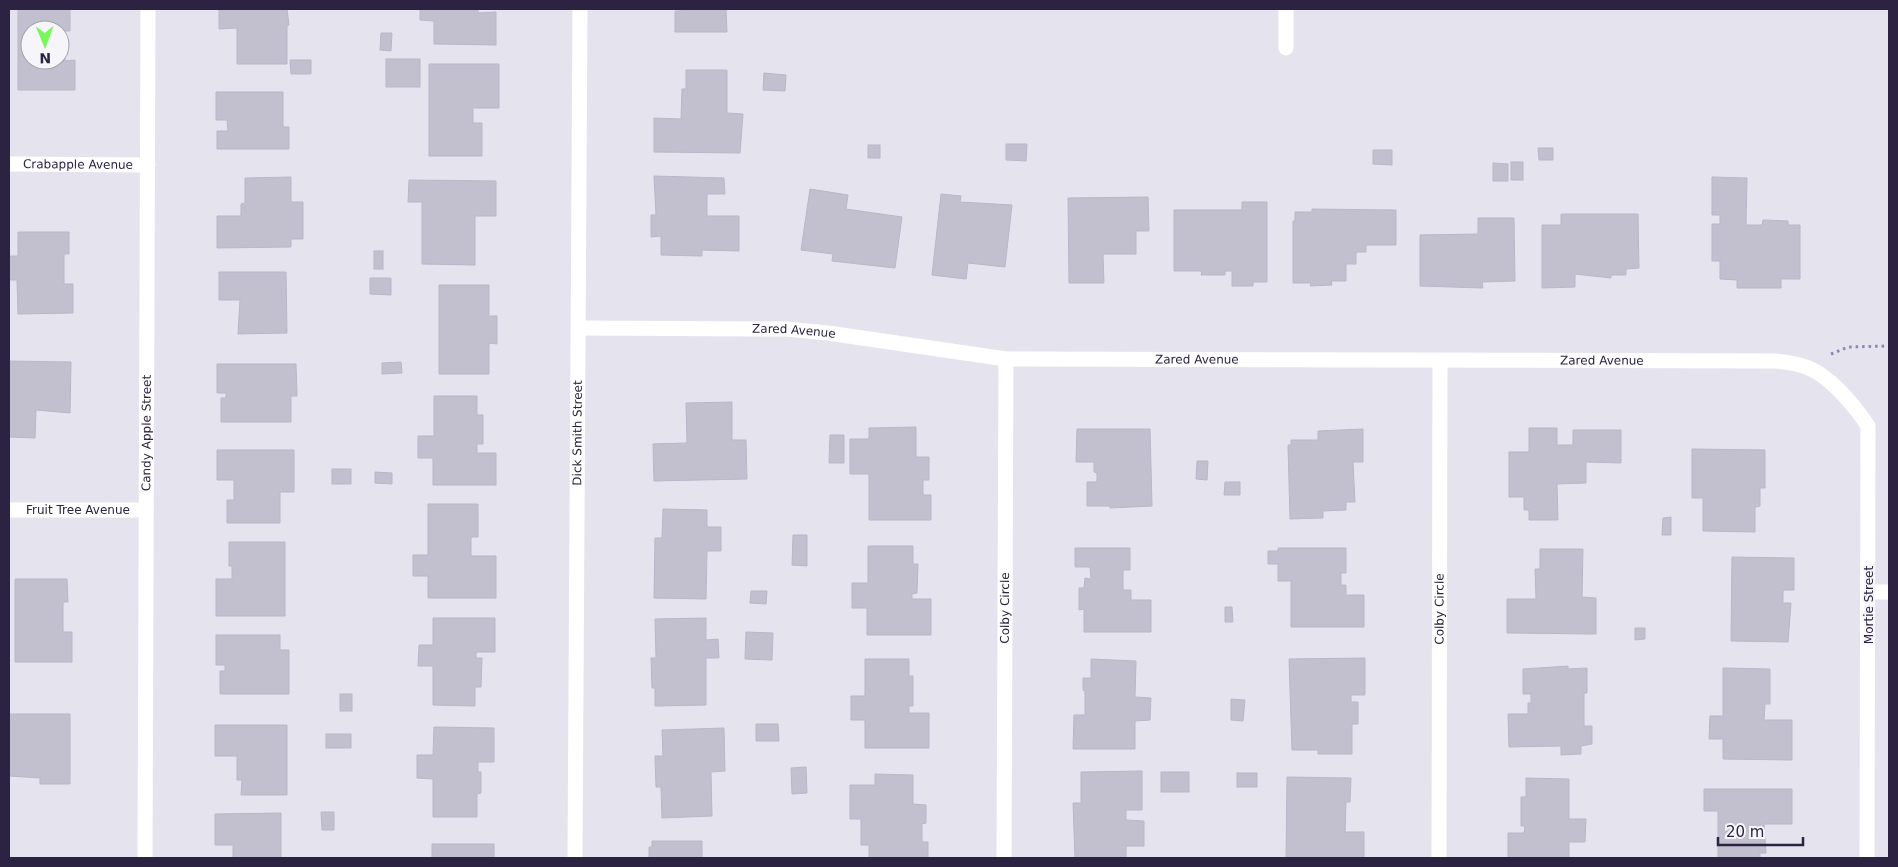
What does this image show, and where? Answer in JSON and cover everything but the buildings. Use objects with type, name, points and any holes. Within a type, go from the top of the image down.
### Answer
[{"type":"street","name":"Candy Apple Street","points":[[144,858],[148,9]]},
{"type":"street","name":"Dick Smith Street","points":[[576,858],[580,9]]},
{"type":"street","points":[[1286,9],[1286,48]]},
{"type":"street","name":"Crabapple Avenue","points":[[9,164],[148,165]]},
{"type":"street","name":"Zared Avenue","points":[[578,328],[786,329],[828,333],[1006,359],[1776,361],[1804,366],[1817,372]]},
{"type":"street","name":"Colby Circle","points":[[1004,858],[1006,359]]},
{"type":"street","name":"Colby Circle","points":[[1439,858],[1440,361]]},
{"type":"street","name":"Mortie Street","points":[[1817,372],[1852,403],[1868,426],[1867,858]]},
{"type":"street","name":"Fruit Tree Avenue","points":[[9,510],[146,510]]},
{"type":"street","points":[[1869,592],[1889,592]]},
{"type":"path","points":[[1831,354],[1848,347],[1889,346]]}]
